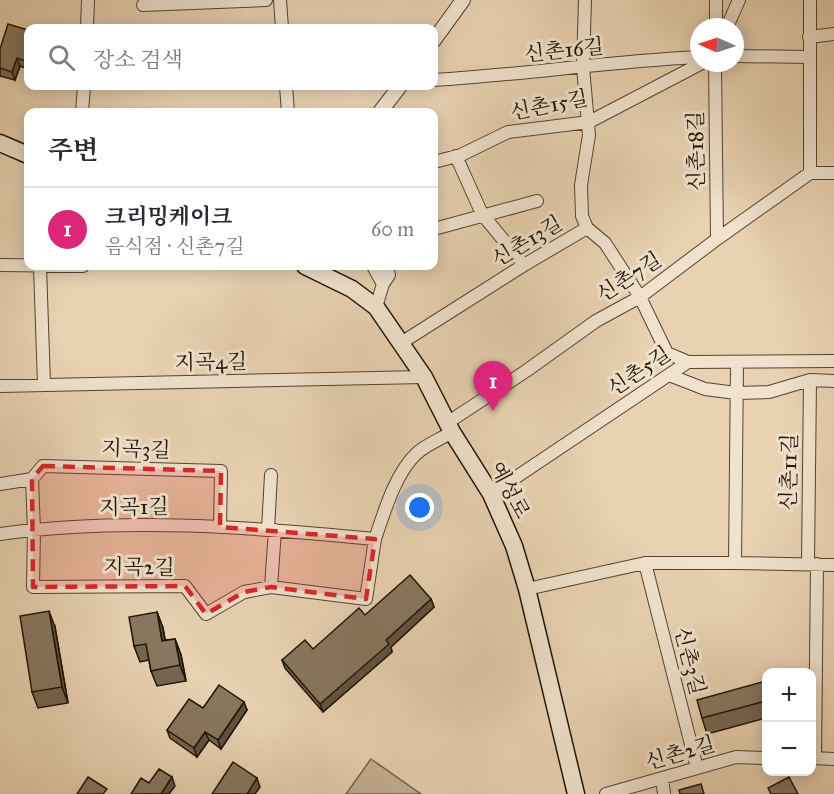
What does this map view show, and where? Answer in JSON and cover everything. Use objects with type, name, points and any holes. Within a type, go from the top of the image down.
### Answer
[{"type":"main road","points":[[0,143],[24,153]]},
{"type":"main road","name":"예성로","points":[[313,270],[352,289],[376,307],[424,377],[450,427],[491,494],[514,546],[527,589],[576,794]]},
{"type":"street","points":[[87,24],[88,0]]},
{"type":"street","points":[[143,5],[266,0]]},
{"type":"street","points":[[280,0],[282,24]]},
{"type":"street","points":[[438,34],[463,0]]},
{"type":"street","points":[[585,0],[584,67],[589,135],[582,185],[582,216],[588,228]]},
{"type":"street","points":[[716,0],[716,18]]},
{"type":"street","points":[[731,18],[739,0]]},
{"type":"street","points":[[810,0],[810,173],[834,173]]},
{"type":"street","points":[[809,37],[834,33]]},
{"type":"street","points":[[744,56],[809,57]]},
{"type":"street","name":"신촌16길","points":[[438,80],[494,77],[654,59],[690,57]]},
{"type":"street","name":"신촌15길","points":[[438,161],[456,156],[508,132],[589,122],[690,69]]},
{"type":"street","name":"신촌18길","points":[[715,72],[717,239]]},
{"type":"street","points":[[82,108],[84,90]]},
{"type":"street","points":[[286,90],[288,108]]},
{"type":"street","points":[[383,108],[397,90]]},
{"type":"street","points":[[456,156],[482,214],[524,265]]},
{"type":"street","name":"신촌7길","points":[[450,427],[596,321],[640,297],[810,173]]},
{"type":"street","points":[[438,228],[537,201]]},
{"type":"street","name":"신촌13길","points":[[401,343],[524,265],[588,228],[605,243],[640,297],[667,353],[688,362]]},
{"type":"street","points":[[0,265],[24,266]]},
{"type":"street","points":[[40,270],[44,385]]},
{"type":"street","points":[[375,270],[383,284]]},
{"type":"street","points":[[376,307],[383,284],[389,275],[387,270]]},
{"type":"street","name":"신촌5길","points":[[491,494],[688,362],[834,361]]},
{"type":"street","points":[[735,562],[737,363]]},
{"type":"street","points":[[669,375],[705,389],[736,393],[769,392],[810,380],[834,381]]},
{"type":"street","name":"지곡4길","points":[[0,386],[424,377]]},
{"type":"street","name":"신촌11길","points":[[810,380],[813,722]]},
{"type":"street","points":[[375,539],[389,500],[402,474],[416,454],[450,427]]},
{"type":"street","name":"지곡3길","points":[[0,484],[32,479],[43,466],[221,471],[220,527]]},
{"type":"street","points":[[271,475],[271,587]]},
{"type":"street","points":[[32,479],[34,530]]},
{"type":"street","name":"지곡1길","points":[[0,534],[119,526],[220,527],[272,529],[375,539]]},
{"type":"street","name":"지곡2길","points":[[34,530],[33,587],[184,586],[206,614],[244,592],[271,587],[366,599],[375,539]]},
{"type":"street","points":[[527,589],[645,563],[735,562],[834,565]]},
{"type":"street","name":"신촌3길","points":[[645,563],[697,768]]},
{"type":"street","name":"신촌2길","points":[[606,794],[736,757],[762,758]]},
{"type":"street","points":[[816,758],[834,759]]},
{"type":"street","points":[[662,778],[664,794]]},
{"type":"highlighted area","points":[[43,466],[221,471],[220,527],[375,539],[366,599],[271,587],[244,592],[206,614],[185,586],[33,587],[32,479]]},
{"type":"shaded area","points":[[371,759],[421,794],[346,794]]},
{"type":"building","points":[[8,24],[24,29],[24,61],[17,58],[12,72],[0,68],[0,49]]},
{"type":"building","points":[[410,575],[431,599],[386,640],[389,644],[320,704],[282,660],[305,640],[313,649],[359,608],[365,615]]},
{"type":"building","points":[[49,611],[62,687],[32,692],[20,616]]},
{"type":"building","points":[[157,612],[162,641],[175,639],[180,665],[151,671],[146,644],[134,646],[129,617]]},
{"type":"building","points":[[762,682],[762,702],[702,718],[697,700]]},
{"type":"building","points":[[219,685],[244,702],[218,740],[205,732],[194,748],[167,730],[189,699],[203,708]]},
{"type":"building","points":[[233,762],[257,778],[247,794],[212,794]]},
{"type":"building","points":[[159,769],[172,777],[161,794],[131,794],[141,778],[149,783]]},
{"type":"building","points":[[88,777],[107,789],[103,794],[77,794]]},
{"type":"building","points":[[789,777],[798,794],[771,794],[768,788]]},
{"type":"building","points":[[701,784],[704,794],[680,794],[679,790]]},
{"type":"place","name":"크리밍케이크","points":[[493,411]]}]
